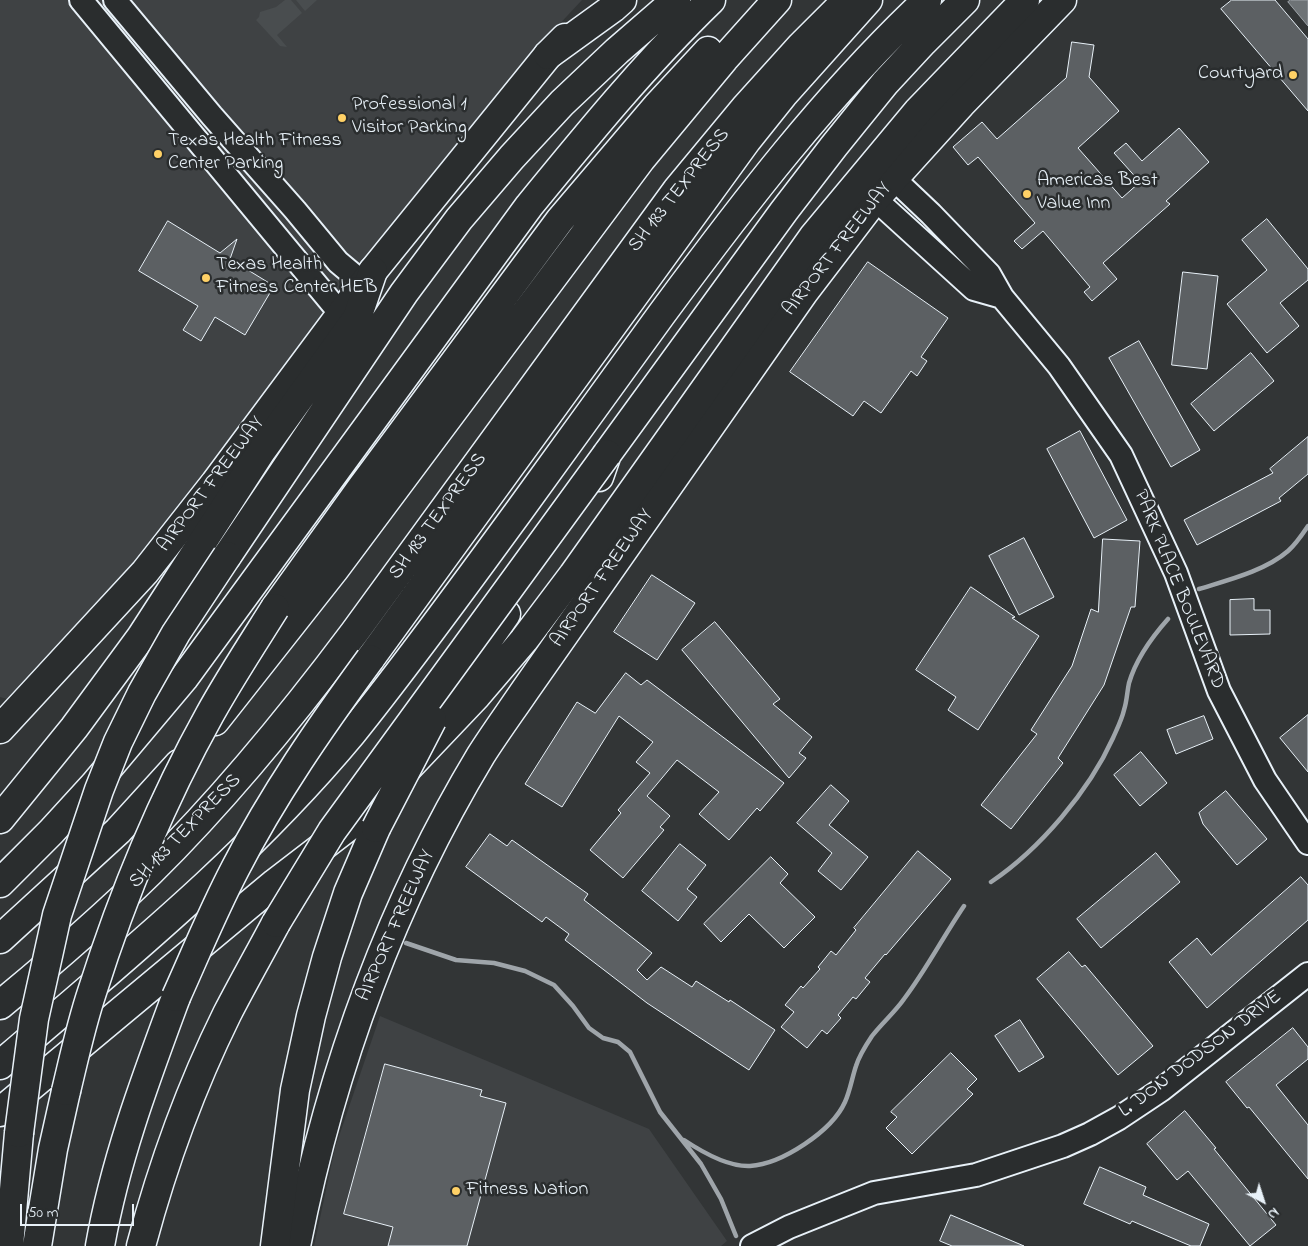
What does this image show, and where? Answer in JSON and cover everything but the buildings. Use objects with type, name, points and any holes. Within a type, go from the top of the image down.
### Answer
[{"type":"main road","name":"AIRPORT FREEWAY","points":[[0,729],[145,572],[215,483],[368,277],[548,55],[603,0]]},
{"type":"main road","points":[[548,55],[622,0]]},
{"type":"main road","points":[[9,1246],[19,1133],[34,1019],[57,915],[99,790],[118,742],[142,693],[176,633],[227,556],[404,293],[459,219],[512,157],[562,104],[617,51],[676,0]]},
{"type":"main road","points":[[0,883],[51,832],[94,785],[184,678],[529,206],[583,139],[640,74],[711,0]]},
{"type":"main road","points":[[36,1246],[53,1149],[66,1091],[97,976],[153,831],[210,715],[241,660],[275,608],[362,487],[560,220],[657,106],[712,47],[771,0]]},
{"type":"main road","points":[[0,939],[118,830],[167,778],[248,681],[334,570],[641,159],[724,59],[777,0]]},
{"type":"main road","name":"SH 183 TEXPRESS","points":[[0,1005],[83,935],[150,871],[260,753],[310,692],[354,633],[677,190],[744,108],[847,0]]},
{"type":"main road","points":[[100,1246],[123,1149],[147,1075],[176,997],[235,869],[315,734],[742,148],[783,95],[868,0]]},
{"type":"main road","points":[[0,1065],[142,942],[229,863],[298,794],[338,749],[447,610],[728,224],[785,152],[839,90],[927,0]]},
{"type":"main road","points":[[141,1246],[165,1165],[194,1089],[227,1014],[276,923],[332,831],[778,218],[885,83],[965,0]]},
{"type":"main road","points":[[0,1112],[275,882],[361,817],[477,696],[524,640],[573,575],[813,237],[918,111],[1025,0]]},
{"type":"main road","name":"AIRPORT FREEWAY","points":[[296,1246],[322,1131],[354,1027],[374,973],[403,904],[443,823],[482,755],[531,681],[798,300],[893,178],[961,104],[1062,0]]},
{"type":"main road","points":[[0,819],[74,728],[141,637],[262,450],[357,318],[368,277]]},
{"type":"main road","points":[[275,1246],[295,1090],[311,1016],[327,956],[345,902],[376,828],[432,720],[594,489],[607,454]]},
{"type":"street","points":[[81,0],[340,314]]},
{"type":"street","points":[[116,0],[212,116],[338,262],[368,277]]},
{"type":"street","name":"PARK PLACE BOULEVARD","points":[[893,178],[989,274],[1002,297],[1059,366],[1121,455],[1176,573],[1219,692],[1264,780],[1308,843]]},
{"type":"street","points":[[875,200],[974,289],[1002,297]]},
{"type":"street","name":"L. DON DODSON DRIVE","points":[[752,1246],[789,1227],[874,1193],[976,1175],[1063,1146],[1090,1134],[1119,1118],[1161,1090],[1308,974]]},
{"type":"shaded area","points":[[0,0],[582,0],[511,76],[341,289],[186,501],[112,589],[11,700],[0,697]]},
{"type":"shaded area","points":[[285,0],[291,0],[302,13],[277,35],[287,47],[280,46],[256,20],[260,12],[276,7]]},
{"type":"shaded area","points":[[296,0],[317,0],[305,11]]},
{"type":"shaded area","points":[[1291,0],[1308,0],[1308,26],[1288,2]]},
{"type":"shaded area","points":[[380,1016],[649,1129],[727,1241],[721,1246],[314,1246],[335,1148]]},
{"type":"waterway","points":[[1199,589],[1246,574],[1279,558],[1291,548],[1308,526]]},
{"type":"waterway","points":[[991,882],[1009,869],[1045,836],[1091,778],[1121,720],[1129,683],[1136,665],[1150,641],[1168,619]]},
{"type":"waterway","points":[[684,1140],[707,1154],[724,1161],[742,1166],[750,1166],[763,1164],[791,1153],[818,1134],[829,1124],[845,1102],[857,1062],[867,1043],[912,988],[964,906]]},
{"type":"waterway","points":[[406,943],[456,960],[494,963],[525,971],[554,985],[589,1028],[603,1038],[618,1042],[630,1052],[660,1112],[701,1164],[721,1199],[736,1236]]},
{"type":"place","name":"Courtyard","points":[[1293,75]]},
{"type":"place","name":"Professional 1 Visitor Parking","points":[[342,118]]},
{"type":"place","name":"Texas Health Fitness Center Parking","points":[[158,154]]},
{"type":"place","name":"Americas Best Value Inn","points":[[1027,194]]},
{"type":"place","name":"Texas Health Fitness Center HEB","points":[[206,278]]},
{"type":"place","name":"Fitness Nation","points":[[456,1191]]}]
